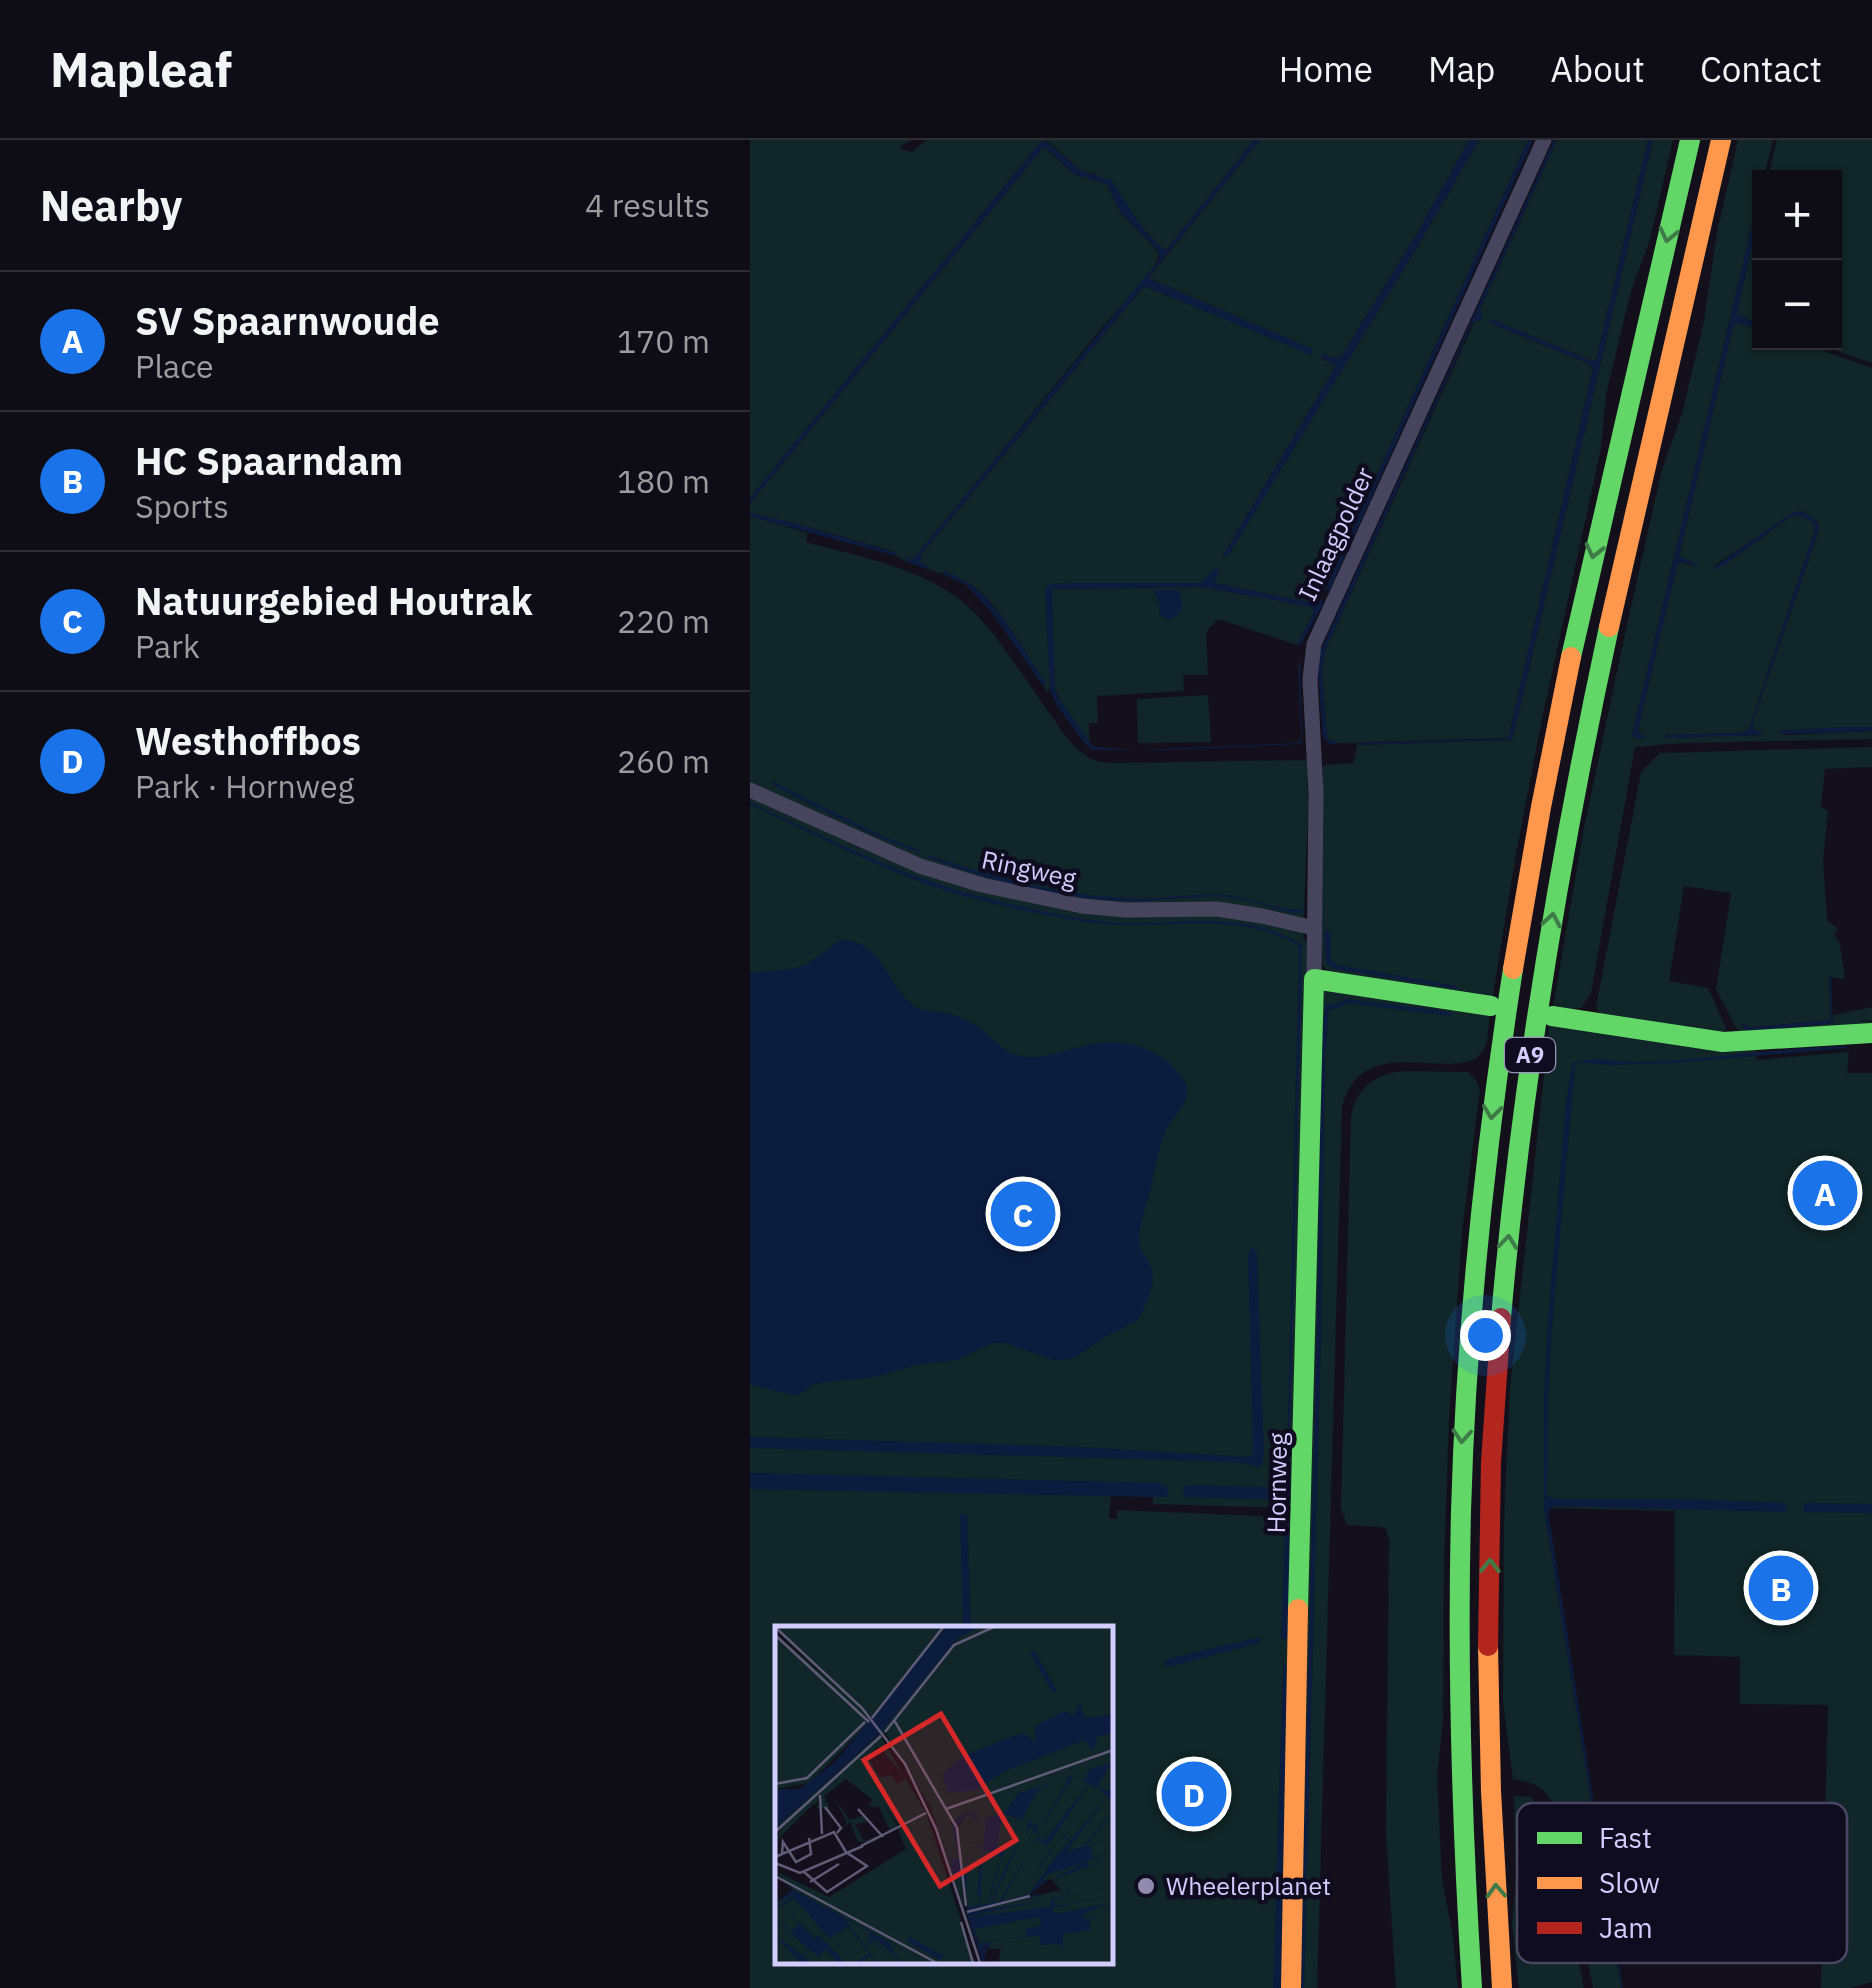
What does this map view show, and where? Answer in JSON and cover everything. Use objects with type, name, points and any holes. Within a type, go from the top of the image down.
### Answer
[{"type":"main road","name":"A9","points":[[1472,1988],[1460,1804],[1459,1572],[1461,1450],[1479,1222],[1503,1031],[1548,776],[1597,540],[1690,140]]},
{"type":"main road","name":"A9","points":[[1502,1988],[1488,1675],[1492,1461],[1507,1251],[1528,1066],[1544,964],[1623,558],[1721,140]]},
{"type":"main road","points":[[1314,980],[1491,1006]]},
{"type":"main road","name":"Hornweg","points":[[1291,1988],[1314,980]]},
{"type":"main road","points":[[1552,1016],[1723,1042],[1872,1033]]},
{"type":"street","name":"Inlaagpolder","points":[[1314,980],[1316,793],[1310,666],[1314,644],[1544,140]]},
{"type":"street","name":"Ringweg","points":[[750,790],[920,866],[982,885],[1107,909],[1217,908],[1314,928]]},
{"type":"green space","points":[[750,140],[912,140],[900,149],[912,152],[926,140],[1044,140],[750,498]]},
{"type":"green space","points":[[1046,140],[1254,140],[1166,250],[1131,214],[1118,190],[1095,174],[1082,171]]},
{"type":"green space","points":[[1260,140],[1469,140],[1341,357],[1323,354],[1321,358],[1335,368],[1223,555],[1227,557],[1479,140],[1528,140],[1321,599],[1314,603],[1213,583],[1220,570],[1201,583],[1051,584],[1051,687],[1047,692],[1012,632],[984,595],[944,571],[942,574],[930,570],[921,564],[921,555],[1144,286],[1311,354],[1312,349],[1150,279]]},
{"type":"green space","points":[[1557,140],[1648,140],[1596,360],[1492,320],[1490,323],[1593,368],[1508,738],[1330,741],[1322,670],[1325,651]]},
{"type":"green space","points":[[1653,140],[1673,140],[1650,239],[1631,291],[1606,394],[1601,448],[1542,719],[1492,1001],[1329,974],[1320,961],[1323,765],[1354,763],[1357,745],[1513,737]]},
{"type":"green space","points":[[1738,140],[1773,140],[1766,170],[1752,170],[1752,225],[1632,736],[1638,739],[1641,734],[1638,729],[1677,565],[1680,562],[1693,566],[1679,557],[1736,322],[1752,327],[1752,350],[1821,350],[1872,368],[1872,727],[1781,731],[1784,735],[1872,731],[1872,739],[1635,747],[1591,993],[1581,1008],[1555,1010],[1560,1004],[1553,1007],[1583,833],[1622,648],[1662,469],[1682,414],[1704,321],[1717,232]],"holes":[[[1797,511],[1818,522],[1819,530],[1753,722],[1753,729],[1763,735],[1665,738],[1742,733],[1749,729],[1815,530],[1814,523],[1800,515],[1790,517],[1726,564],[1713,566]]]},
{"type":"green space","points":[[1777,140],[1872,140],[1872,363],[1834,350],[1842,350],[1842,170],[1770,170]]},
{"type":"green space","points":[[1043,148],[1074,174],[1107,184],[1119,210],[1159,253],[1143,282],[914,558],[905,557],[907,562],[896,552],[750,513],[750,503]]},
{"type":"green space","points":[[1752,244],[1752,321],[1737,314]]},
{"type":"green space","points":[[750,516],[807,533],[806,542],[918,576],[959,599],[996,638],[1070,741],[1092,759],[1114,763],[1307,760],[1303,936],[1308,945],[1292,1508],[1153,1504],[1153,1497],[1111,1496],[1109,1518],[1117,1519],[1117,1510],[1292,1519],[1286,1988],[750,1988]]},
{"type":"green space","points":[[1202,587],[1312,607],[1314,612],[1297,645],[1218,619],[1206,632],[1208,675],[1183,675],[1184,691],[1097,696],[1098,723],[1089,723],[1089,742],[1055,689],[1051,589]]},
{"type":"green space","points":[[1208,695],[1211,742],[1138,743],[1137,699]]},
{"type":"green space","points":[[1872,747],[1872,767],[1825,769],[1821,806],[1828,812],[1823,861],[1827,920],[1838,929],[1834,934],[1840,944],[1845,979],[1829,977],[1831,1020],[1754,1027],[1743,1022],[1751,1031],[1832,1023],[1833,1015],[1872,1007],[1872,1020],[1860,1021],[1872,1022],[1872,1027],[1743,1035],[1716,989],[1731,893],[1684,886],[1669,981],[1708,988],[1726,1028],[1720,1035],[1601,1016],[1596,1007],[1641,772],[1660,753]]},
{"type":"green space","points":[[1323,990],[1490,1009],[1486,1045],[1473,1060],[1390,1063],[1370,1069],[1353,1083],[1342,1107],[1317,1988],[1297,1988]]},
{"type":"green space","points":[[1550,1020],[1757,1047],[1756,1060],[1849,1052],[1847,1073],[1872,1073],[1872,1982],[1851,1988],[1821,1988],[1822,1963],[1847,1963],[1847,1803],[1826,1803],[1828,1705],[1740,1704],[1740,1657],[1674,1655],[1675,1511],[1550,1508],[1546,1521],[1591,1803],[1553,1803],[1540,1788],[1513,1779],[1503,1703],[1504,1520],[1510,1388]]},
{"type":"green space","points":[[1404,1071],[1468,1072],[1480,1089],[1462,1232],[1449,1421],[1443,1720],[1437,1777],[1442,1879],[1458,1988],[1396,1988],[1386,1834],[1389,1539],[1382,1527],[1347,1525],[1341,1509],[1351,1116],[1358,1097],[1369,1084],[1384,1075]]},
{"type":"green space","points":[[1514,1796],[1531,1797],[1536,1803],[1517,1803],[1517,1963],[1579,1963],[1584,1988],[1519,1988],[1512,1925],[1516,1875]]},
{"type":"green space","points":[[1588,1963],[1617,1963],[1621,1988],[1593,1988]]},
{"type":"water","points":[[1044,140],[1082,171],[1111,180],[1142,227],[1166,250],[1254,140],[1260,140],[1150,279],[1313,349],[1311,355],[1144,286],[924,551],[921,564],[931,567],[930,570],[907,562],[905,556],[914,558],[1159,260],[1159,252],[1119,210],[1107,184],[1074,174],[1043,148],[750,503],[774,468]]},
{"type":"water","points":[[1469,140],[1479,140],[1227,558],[1223,555],[1335,368],[1322,354],[1341,357]]},
{"type":"water","points":[[1528,140],[1533,140],[1329,591],[1326,588]]},
{"type":"water","points":[[1554,140],[1481,307],[1483,314],[1473,322],[1325,651],[1322,670],[1327,737],[1338,742],[1329,744],[1323,737],[1320,652]]},
{"type":"water","points":[[1648,140],[1653,140],[1513,737],[1511,740],[1357,745],[1505,739],[1509,735],[1593,368],[1490,323],[1491,319],[1596,360]]},
{"type":"water","points":[[1752,225],[1752,244],[1737,314],[1752,321],[1752,327],[1736,322],[1733,327],[1679,556],[1701,566],[1680,562],[1677,565],[1638,729],[1647,737],[1632,736]]},
{"type":"water","points":[[1797,511],[1815,519],[1819,530],[1753,722],[1753,729],[1763,735],[1665,738],[1742,733],[1749,729],[1815,530],[1814,523],[1800,515],[1790,517],[1726,564],[1713,568]]},
{"type":"water","points":[[750,513],[897,553],[896,556],[760,519]]},
{"type":"water","points":[[1215,568],[1220,569],[1214,583],[1324,602],[1300,646],[1297,645],[1314,612],[1312,607],[1202,587],[1052,589],[1057,696],[1094,747],[1136,750],[1093,750],[1057,706],[1050,690],[1045,587],[1074,583],[1201,583]]},
{"type":"water","points":[[944,571],[972,586],[993,606],[1046,683],[1043,686],[990,610],[965,584],[942,574]]},
{"type":"water","points":[[1154,590],[1178,590],[1182,604],[1178,615],[1169,620],[1159,615]]},
{"type":"water","points":[[1300,663],[1302,744],[1136,750],[1300,742]]},
{"type":"water","points":[[1872,727],[1872,731],[1778,734],[1781,731]]},
{"type":"water","points":[[772,781],[919,853],[825,812],[771,784]]},
{"type":"water","points":[[750,803],[890,866],[982,897],[1107,922],[1238,923],[1281,934],[1302,945],[1289,1467],[1299,946],[1258,929],[1237,926],[1098,923],[983,901],[896,872]]},
{"type":"water","points":[[928,855],[1000,877],[1073,893],[1135,898],[1223,895],[1305,909],[1292,913],[1224,897],[1123,901],[1074,897],[999,881]]},
{"type":"water","points":[[1326,930],[1331,933],[1331,960],[1337,965],[1458,989],[1331,968],[1326,962]]},
{"type":"water","points":[[841,940],[869,949],[911,1004],[970,1022],[1011,1053],[1042,1056],[1095,1044],[1119,1043],[1154,1053],[1181,1076],[1187,1086],[1186,1099],[1163,1139],[1140,1229],[1140,1247],[1153,1276],[1138,1320],[1074,1358],[1057,1361],[1005,1343],[993,1343],[957,1360],[915,1365],[876,1377],[824,1382],[800,1394],[750,1384],[750,973],[807,964]]},
{"type":"water","points":[[1831,976],[1833,1023],[1751,1031],[1741,1024],[1754,1027],[1831,1020]]},
{"type":"water","points":[[1847,1048],[1675,1063],[1578,1062],[1575,1066],[1551,1338],[1547,1496],[1788,1506],[1785,1512],[1554,1506],[1548,1511],[1591,1803],[1544,1509],[1548,1323],[1566,1101],[1573,1063],[1587,1060],[1667,1061]]},
{"type":"water","points":[[1252,1247],[1257,1252],[1264,1453],[1261,1468],[1246,1463],[1205,1461],[750,1448],[750,1437],[1080,1447],[1249,1457],[1253,1453],[1248,1254]]},
{"type":"water","points":[[750,1473],[1161,1483],[1169,1488],[1166,1497],[750,1489]]},
{"type":"water","points":[[1187,1485],[1292,1491],[1291,1500],[1185,1497],[1182,1490]]},
{"type":"water","points":[[1806,1503],[1872,1504],[1872,1513],[1804,1512]]},
{"type":"water","points":[[960,1514],[967,1515],[971,1626],[963,1626]]},
{"type":"water","points":[[1285,1524],[1289,1526],[1289,1636],[1284,1640],[1281,1637]]},
{"type":"water","points":[[1261,1638],[1259,1643],[1164,1666],[1170,1658]]},
{"type":"water","points":[[1283,1665],[1287,1666],[1281,1988],[1273,1988]]},
{"type":"waterway","points":[[1302,1988],[1327,1007],[1347,1001],[1450,1014]]},
{"type":"traffic: fast","points":[[1571,657],[1690,140]]},
{"type":"traffic: fast","points":[[1501,1318],[1519,1144],[1544,971],[1609,627]]},
{"type":"traffic: fast","points":[[1472,1988],[1460,1690],[1464,1443],[1478,1240],[1513,969]]},
{"type":"traffic: fast","points":[[1298,1609],[1314,979],[1491,1006]]},
{"type":"traffic: fast","points":[[1552,1016],[1723,1042],[1872,1033]]},
{"type":"traffic: slow","points":[[1609,627],[1721,140]]},
{"type":"traffic: slow","points":[[1513,969],[1571,657]]},
{"type":"traffic: slow","points":[[1291,1988],[1298,1609]]},
{"type":"traffic: slow","points":[[1488,1646],[1502,1988]]},
{"type":"traffic: jam","points":[[1488,1646],[1491,1462],[1501,1318]]},
{"type":"place","name":"SV Spaarnwoude","points":[[1825,1193]]},
{"type":"place","name":"Natuurgebied Houtrak","points":[[1023,1214]]},
{"type":"place","name":"HC Spaarndam","points":[[1781,1588]]},
{"type":"place","name":"Westhoffbos","points":[[1194,1794]]},
{"type":"place","name":"Wheelerplanet","points":[[1146,1886]]}]
